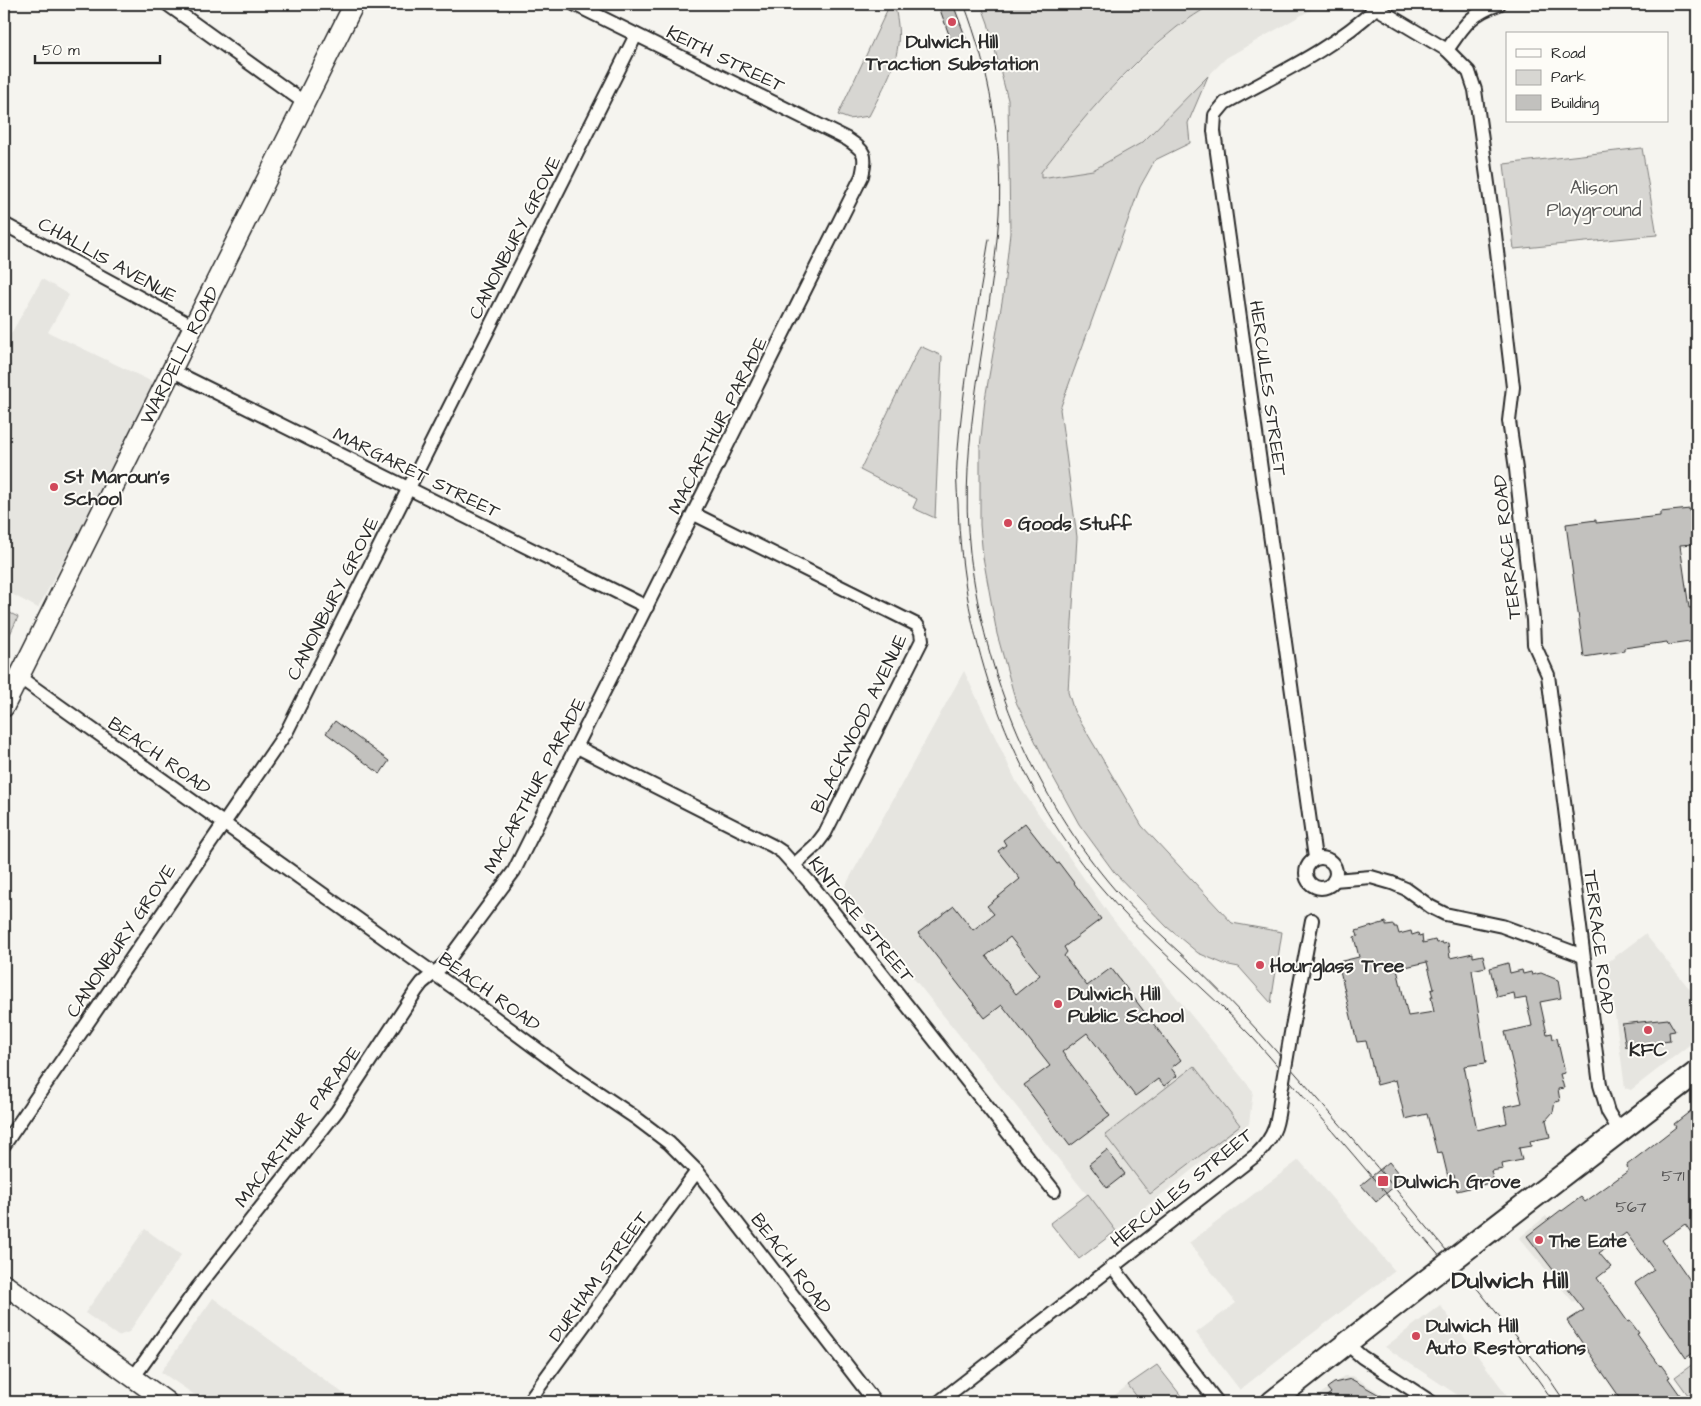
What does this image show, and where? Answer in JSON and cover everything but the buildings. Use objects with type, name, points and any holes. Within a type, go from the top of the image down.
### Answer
[{"type":"highway","points":[[1272,1402],[1697,1072]]},
{"type":"main road","name":"WARDELL ROAD","points":[[4,707],[354,4]]},
{"type":"main road","points":[[4,1284],[167,1402]]},
{"type":"street","points":[[167,4],[305,104]]},
{"type":"street","name":"KEITH STREET","points":[[574,4],[847,139],[861,148]]},
{"type":"street","points":[[1447,50],[1468,21],[1476,14],[1499,4]]},
{"type":"street","name":"TERRACE ROAD","points":[[1373,6],[1447,50],[1469,72],[1475,90],[1495,234],[1513,387],[1509,421],[1533,620],[1534,644],[1548,675],[1602,1097],[1608,1112],[1620,1132]]},
{"type":"street","name":"HERCULES STREET","points":[[1315,858],[1214,130],[1215,115],[1225,103],[1338,40],[1359,25],[1373,6]]},
{"type":"street","name":"CANONBURY GROVE","points":[[4,1145],[287,731],[636,35]]},
{"type":"street","name":"MACARTHUR PARADE","points":[[134,1378],[198,1287],[337,1112],[416,991],[446,963],[514,870],[862,176],[864,157],[861,148]]},
{"type":"street","name":"CHALLIS AVENUE","points":[[4,224],[194,327]]},
{"type":"street","name":"MARGARET STREET","points":[[171,370],[647,607]]},
{"type":"street","name":"BLACKWOOD AVENUE","points":[[694,514],[917,625],[921,632],[922,640],[825,833],[794,865]]},
{"type":"street","name":"BEACH ROAD","points":[[19,677],[669,1143],[697,1171],[875,1402]]},
{"type":"street","name":"KINTORE STREET","points":[[577,747],[782,852],[1054,1191]]},
{"type":"street","points":[[1315,858],[1325,858],[1332,863],[1336,871],[1334,880],[1329,886],[1321,888],[1309,882],[1306,868],[1315,858]]},
{"type":"street","points":[[1334,880],[1371,877],[1392,883],[1406,889],[1445,914],[1502,926],[1583,956]]},
{"type":"street","name":"HERCULES STREET","points":[[940,1402],[1264,1147],[1275,1130],[1312,920]]},
{"type":"street","name":"DURHAM STREET","points":[[528,1402],[697,1171]]},
{"type":"street","points":[[1112,1266],[1218,1402]]},
{"type":"street","points":[[1346,1344],[1431,1402]]},
{"type":"shaded area","points":[[1212,4],[1321,4],[1226,58],[1143,142],[1093,170],[1041,178],[1041,172],[1081,121],[1128,72],[1177,27]]},
{"type":"shaded area","name":"St Maroun's School","points":[[42,279],[69,295],[48,332],[159,385],[38,608],[4,590],[4,346]]},
{"type":"shaded area","name":"Dulwich Hill Public School","points":[[964,671],[1017,783],[1111,917],[1253,1091],[1249,1124],[1116,1231],[843,890]]},
{"type":"shaded area","points":[[1645,934],[1697,998],[1697,1039],[1631,1090],[1625,1088],[1608,962]]},
{"type":"shaded area","points":[[1299,1160],[1395,1271],[1240,1390],[1196,1333],[1236,1303],[1189,1243]]},
{"type":"shaded area","points":[[1546,1216],[1599,1289],[1573,1302],[1519,1238]]},
{"type":"shaded area","points":[[145,1229],[181,1255],[129,1332],[118,1336],[85,1313]]},
{"type":"shaded area","points":[[213,1298],[355,1402],[205,1402],[161,1372]]},
{"type":"shaded area","points":[[1440,1305],[1512,1402],[1468,1402],[1385,1347]]},
{"type":"shaded area","points":[[1344,1376],[1353,1376],[1394,1402],[1310,1402]]},
{"type":"shaded area","points":[[1128,1385],[1141,1402],[1106,1402]]},
{"type":"green space","points":[[890,4],[894,4],[899,36],[894,62],[884,88],[869,116],[849,119],[838,115]]},
{"type":"green space","points":[[981,4],[1212,4],[1177,27],[1139,60],[1104,95],[1041,172],[1041,178],[1093,170],[1143,142],[1208,76],[1188,123],[1190,143],[1155,160],[1140,187],[1060,409],[1077,537],[1068,692],[1074,711],[1142,826],[1232,923],[1282,932],[1271,1003],[1239,967],[1224,964],[1198,953],[1167,927],[1114,872],[1079,824],[1016,702],[997,634],[983,557],[980,525],[980,448],[985,399],[1003,296],[1010,233],[1008,100],[988,23]]},
{"type":"green space","name":"Alison Playground","points":[[1642,148],[1657,235],[1514,249],[1504,164]]},
{"type":"green space","points":[[920,346],[942,356],[935,518],[913,508],[917,499],[860,470]]},
{"type":"green space","points":[[4,610],[18,617],[4,647]]},
{"type":"green space","points":[[1194,1066],[1240,1125],[1150,1194],[1105,1135]]},
{"type":"green space","points":[[1088,1194],[1116,1231],[1079,1259],[1050,1223]]},
{"type":"green space","points":[[1697,1361],[1697,1389],[1688,1395],[1675,1377]]},
{"type":"green space","points":[[1157,1365],[1186,1402],[1141,1402],[1128,1385]]},
{"type":"tram line","points":[[964,4],[987,80],[996,133],[1000,187],[995,257],[977,383],[968,468],[967,510],[970,553],[977,599],[988,645],[1001,689],[1018,733],[1038,775],[1061,816],[1087,854],[1116,891],[1220,991],[1268,1042],[1430,1231],[1548,1377],[1565,1402]]},
{"type":"tram line","points":[[989,239],[962,406],[957,462],[957,488],[962,555],[969,606],[996,706],[1016,753],[1040,799],[1067,843],[1098,884],[1154,943],[1253,1038],[1454,1273]]},
{"type":"tram line","points":[[1514,1346],[1554,1402]]},
{"type":"place","name":"Dulwich Hill Traction Substation","points":[[952,22]]},
{"type":"place","name":"St Maroun's School","points":[[54,487]]},
{"type":"place","name":"Goods Stuff","points":[[1008,523]]},
{"type":"place","name":"Hourglass Tree","points":[[1260,965]]},
{"type":"place","name":"Dulwich Hill Public School","points":[[1058,1004]]},
{"type":"place","name":"KFC","points":[[1648,1030]]},
{"type":"place","name":"Dulwich Grove","points":[[1383,1181]]},
{"type":"place","name":"The Eate","points":[[1539,1240]]},
{"type":"place","name":"Dulwich Hill Auto Restorations","points":[[1416,1336]]},
{"type":"district","name":"Dulwich Hill","points":[[1510,1280]]}]
